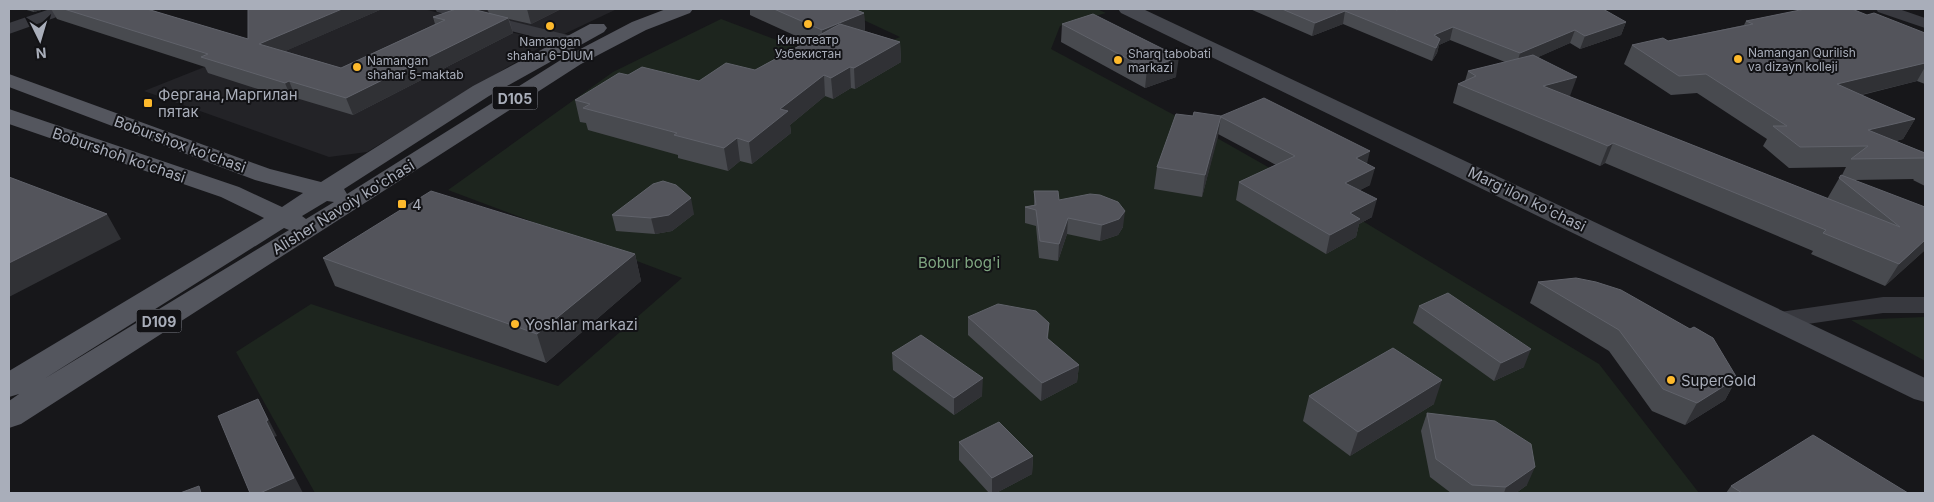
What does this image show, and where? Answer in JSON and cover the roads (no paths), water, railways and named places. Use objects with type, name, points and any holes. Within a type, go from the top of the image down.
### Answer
[{"type":"main road","name":"Alisher Navoiy ko'chasi","points":[[9,416],[309,228],[354,202],[641,17],[683,9]]},
{"type":"main road","name":"Marg'ilon ko'chasi","points":[[1128,9],[1925,391]]},
{"type":"main road","name":"D105","points":[[324,192],[481,91],[570,41],[619,18],[641,17]]},
{"type":"main road","name":"Boburshox ko'chasi","points":[[9,80],[264,175],[289,180],[354,202]]},
{"type":"main road","name":"Boburshoh koʻchasi","points":[[9,116],[230,192]]},
{"type":"main road","points":[[289,180],[338,173],[368,163]]},
{"type":"main road","name":"Boburshox ko'chasi","points":[[230,192],[257,206],[309,228]]},
{"type":"main road","points":[[282,217],[324,192]]},
{"type":"main road","points":[[233,249],[257,206]]},
{"type":"main road","name":"D109","points":[[9,386],[282,217]]},
{"type":"street","points":[[9,29],[65,9]]},
{"type":"street","points":[[443,9],[570,41]]},
{"type":"street","points":[[1884,9],[1925,23]]},
{"type":"street","points":[[1780,320],[1883,305],[1925,305]]},
{"type":"place","name":"Кинотеатр Узбекистан","points":[[808,24]]},
{"type":"place","name":"Namangan shahar 6-DIUM","points":[[550,26]]},
{"type":"place","name":"Namangan Qurilish va dizayn kolleji","points":[[1738,59]]},
{"type":"place","name":"Sharq tabobati markazi","points":[[1118,60]]},
{"type":"place","name":"Namangan shahar 5-maktab","points":[[357,67]]},
{"type":"place","name":"Фергана,Маргилан пятак","points":[[148,103]]},
{"type":"place","name":"4","points":[[402,204]]},
{"type":"place","name":"Yoshlar markazi","points":[[515,324]]},
{"type":"place","name":"SuperGold","points":[[1671,380]]},
{"type":"park label","name":"Bobur bog'i","points":[[959,262]]}]
